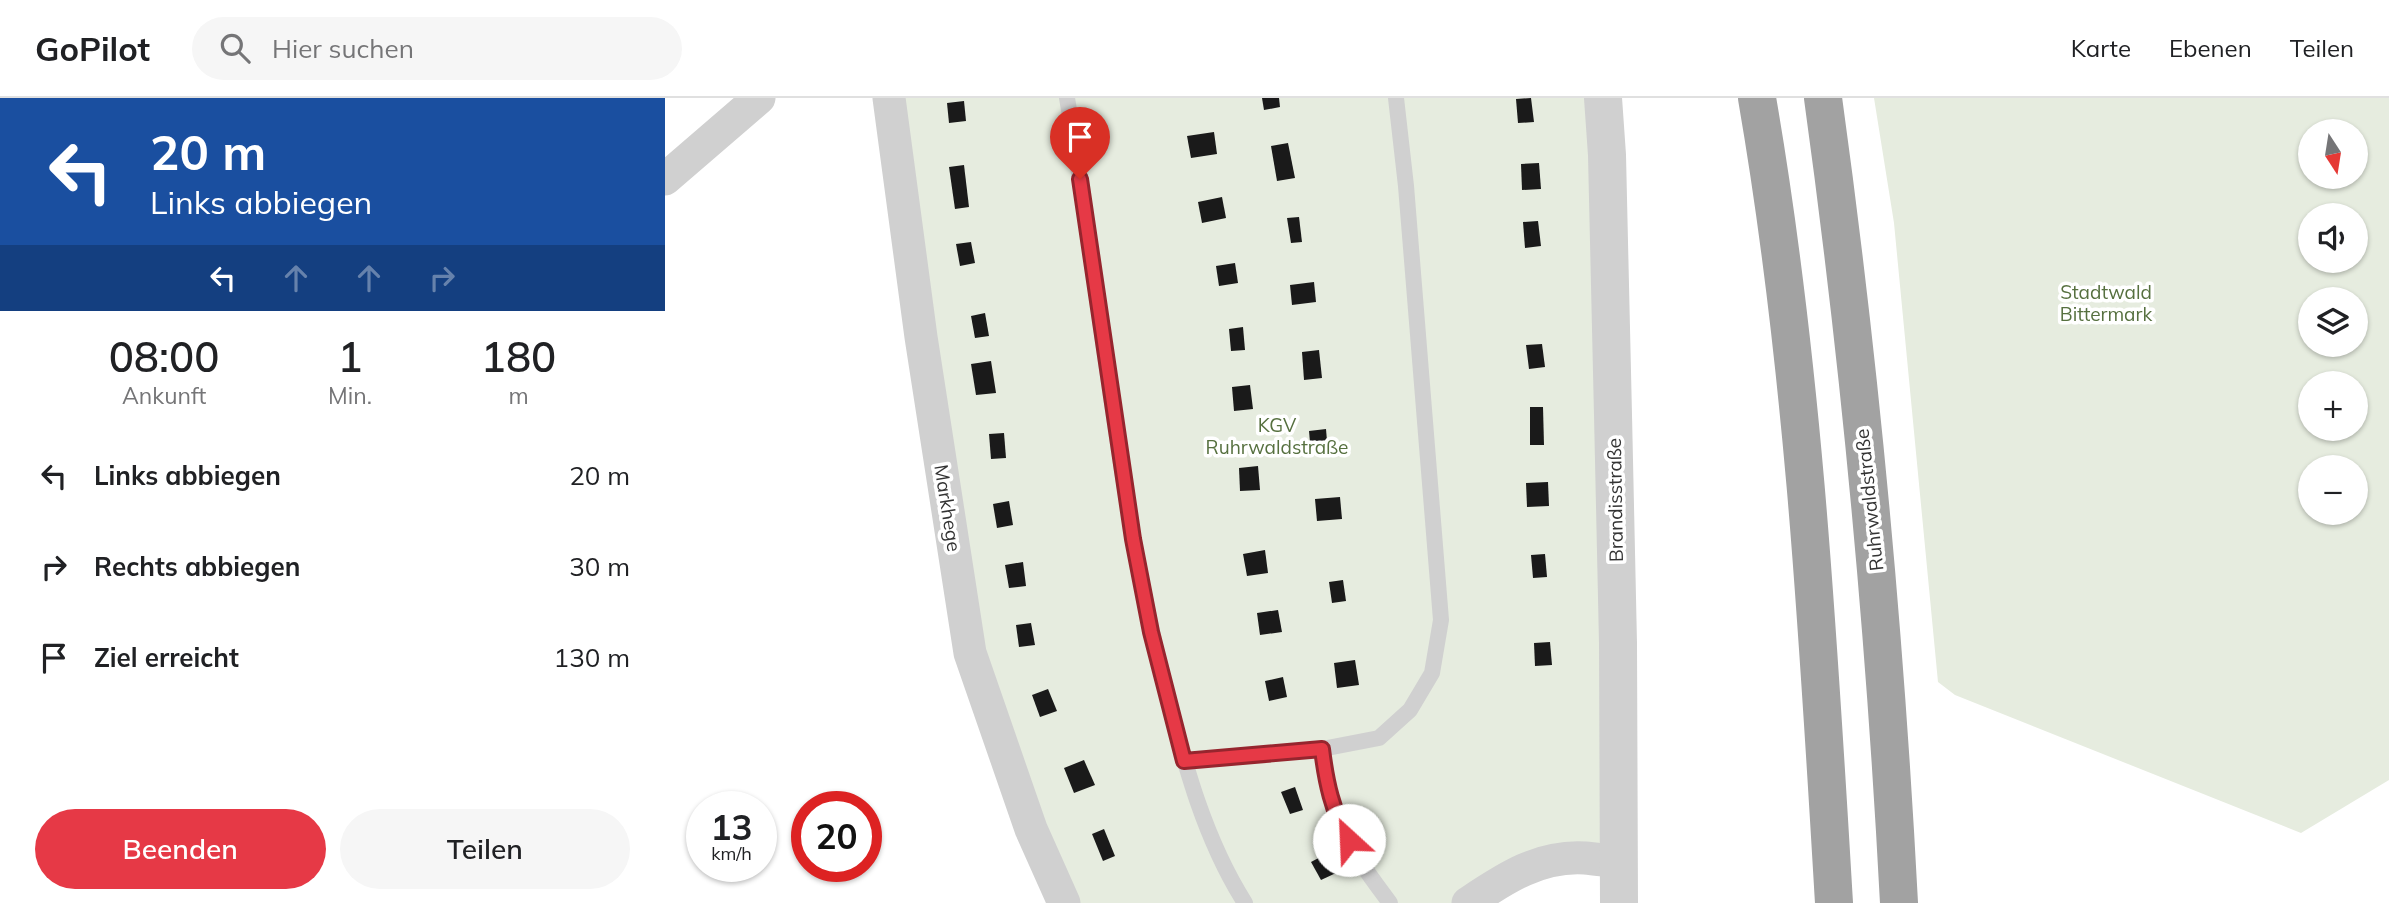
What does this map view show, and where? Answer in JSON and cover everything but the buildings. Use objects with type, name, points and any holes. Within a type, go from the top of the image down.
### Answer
[{"type":"highway","points":[[1757,98],[1774,199],[1801,428],[1834,903]]},
{"type":"highway","name":"Ruhrwaldstraße","points":[[1823,98],[1870,500],[1899,903]]},
{"type":"street","points":[[665,178],[759,98]]},
{"type":"street","name":"Markhege","points":[[888,98],[921,337],[970,653],[1031,829],[1064,903]]},
{"type":"street","name":"Brandisstraße","points":[[1603,98],[1607,155],[1616,562],[1619,903]]},
{"type":"street","points":[[1468,903],[1510,875],[1537,863],[1584,858],[1618,862]]},
{"type":"lane","points":[[1067,98],[1133,539],[1151,632],[1184,761],[1203,817],[1245,903]]},
{"type":"lane","points":[[1184,761],[1322,749],[1379,738],[1410,710],[1432,673],[1441,620],[1406,186],[1396,98]]},
{"type":"lane","points":[[1322,749],[1326,780],[1338,821],[1371,877],[1390,903]]},
{"type":"green space","name":"KGV Ruhrwaldstraße","points":[[889,98],[1603,98],[1618,862],[1593,860],[1468,903],[1064,903],[970,653]]},
{"type":"green space","name":"Stadtwald Bittermark","points":[[1874,98],[2389,98],[2389,780],[2301,833],[1955,695],[1938,682],[1894,223]]},
{"type":"route","points":[[1080,179],[1133,539],[1151,632],[1184,761],[1322,749],[1326,780],[1338,821],[1349,840]]}]
